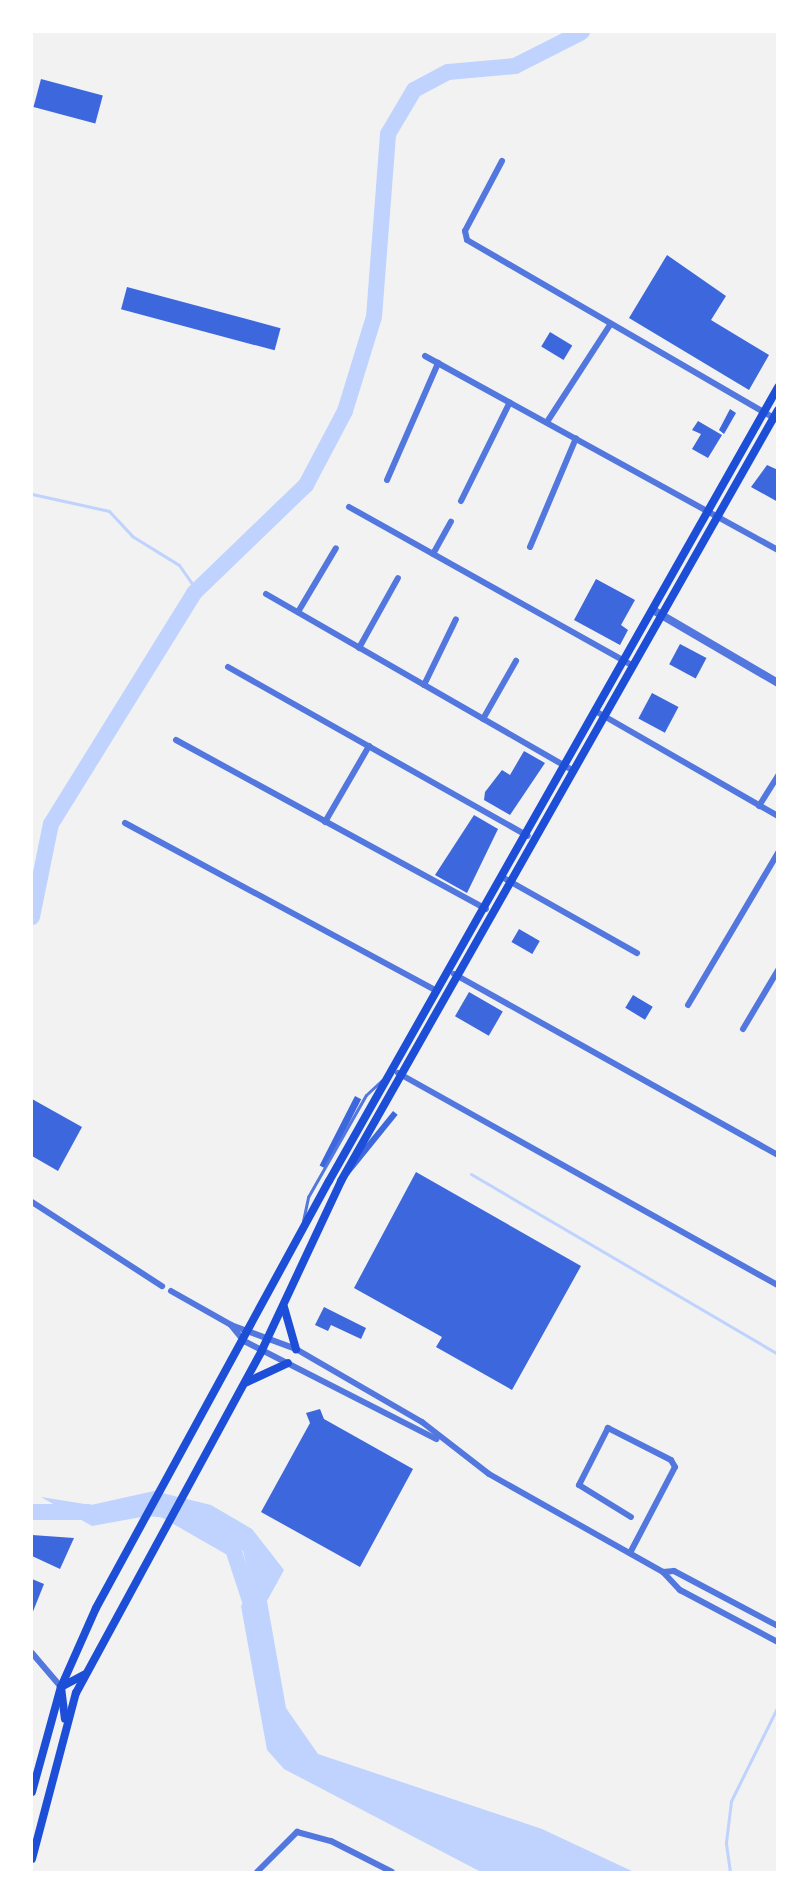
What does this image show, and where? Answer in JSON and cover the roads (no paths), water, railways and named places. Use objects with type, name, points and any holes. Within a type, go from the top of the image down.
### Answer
[{"type":"main road","points":[[32,1792],[61,1687],[136,1536],[244,1341],[302,1230],[436,991],[597,712],[777,387]]},
{"type":"main road","points":[[32,1859],[64,1726],[90,1668],[262,1350],[330,1200],[776,415]]},
{"type":"main road","points":[[284,1302],[296,1350]]},
{"type":"main road","points":[[244,1384],[288,1363]]},
{"type":"main road","points":[[61,1687],[90,1668]]},
{"type":"main road","points":[[61,1687],[64,1726]]},
{"type":"street","points":[[502,161],[465,231],[467,240],[610,325],[762,411],[776,415]]},
{"type":"street","points":[[547,422],[610,325]]},
{"type":"street","points":[[425,356],[777,550]]},
{"type":"street","points":[[387,480],[438,363]]},
{"type":"street","points":[[461,501],[510,402]]},
{"type":"street","points":[[530,547],[576,438]]},
{"type":"street","points":[[349,507],[634,666]]},
{"type":"street","points":[[433,554],[451,522]]},
{"type":"street","points":[[298,612],[336,548]]},
{"type":"street","points":[[359,648],[398,578]]},
{"type":"street","points":[[266,594],[574,771]]},
{"type":"street","points":[[652,610],[777,683]]},
{"type":"street","points":[[424,685],[456,619]]},
{"type":"street","points":[[483,719],[516,661]]},
{"type":"street","points":[[228,668],[535,840]]},
{"type":"street","points":[[597,712],[777,816]]},
{"type":"street","points":[[176,740],[494,914]]},
{"type":"street","points":[[325,822],[369,746]]},
{"type":"street","points":[[759,806],[777,775]]},
{"type":"street","points":[[125,823],[436,991]]},
{"type":"street","points":[[688,1005],[777,853]]},
{"type":"street","points":[[502,877],[637,953]]},
{"type":"street","points":[[743,1029],[777,970]]},
{"type":"street","points":[[449,971],[777,1155]]},
{"type":"street","points":[[392,1070],[777,1285]]},
{"type":"street","points":[[32,1202],[162,1286]]},
{"type":"street","points":[[171,1291],[231,1325],[251,1328],[296,1350],[422,1422],[440,1440]]},
{"type":"street","points":[[231,1325],[244,1341],[440,1440],[663,1572],[680,1590],[777,1642]]},
{"type":"street","points":[[630,1553],[675,1467],[672,1460],[608,1428],[579,1485],[632,1516]]},
{"type":"street","points":[[663,1572],[674,1571],[777,1626]]},
{"type":"street","points":[[32,1653],[61,1687]]},
{"type":"street","points":[[256,1872],[297,1832],[331,1840],[392,1872]]},
{"type":"water","points":[[154,1491],[211,1505],[252,1529],[284,1570],[267,1601],[286,1708],[318,1754],[542,1829],[634,1872],[481,1872],[284,1769],[267,1750],[241,1606],[252,1587],[243,1551],[198,1521],[147,1516],[92,1526],[41,1497],[91,1505]]},
{"type":"waterway","points":[[32,917],[51,824],[194,593],[306,485],[345,411],[374,317],[388,134],[414,90],[448,72],[515,66],[582,32]]},
{"type":"waterway","points":[[32,494],[109,511],[132,536],[179,565],[197,591]]},
{"type":"waterway","points":[[471,1174],[778,1354]]},
{"type":"waterway","points":[[165,1510],[233,1549],[254,1613]]},
{"type":"waterway","points":[[32,1512],[88,1512]]},
{"type":"waterway","points":[[730,1872],[726,1842],[731,1801],[778,1706]]}]
